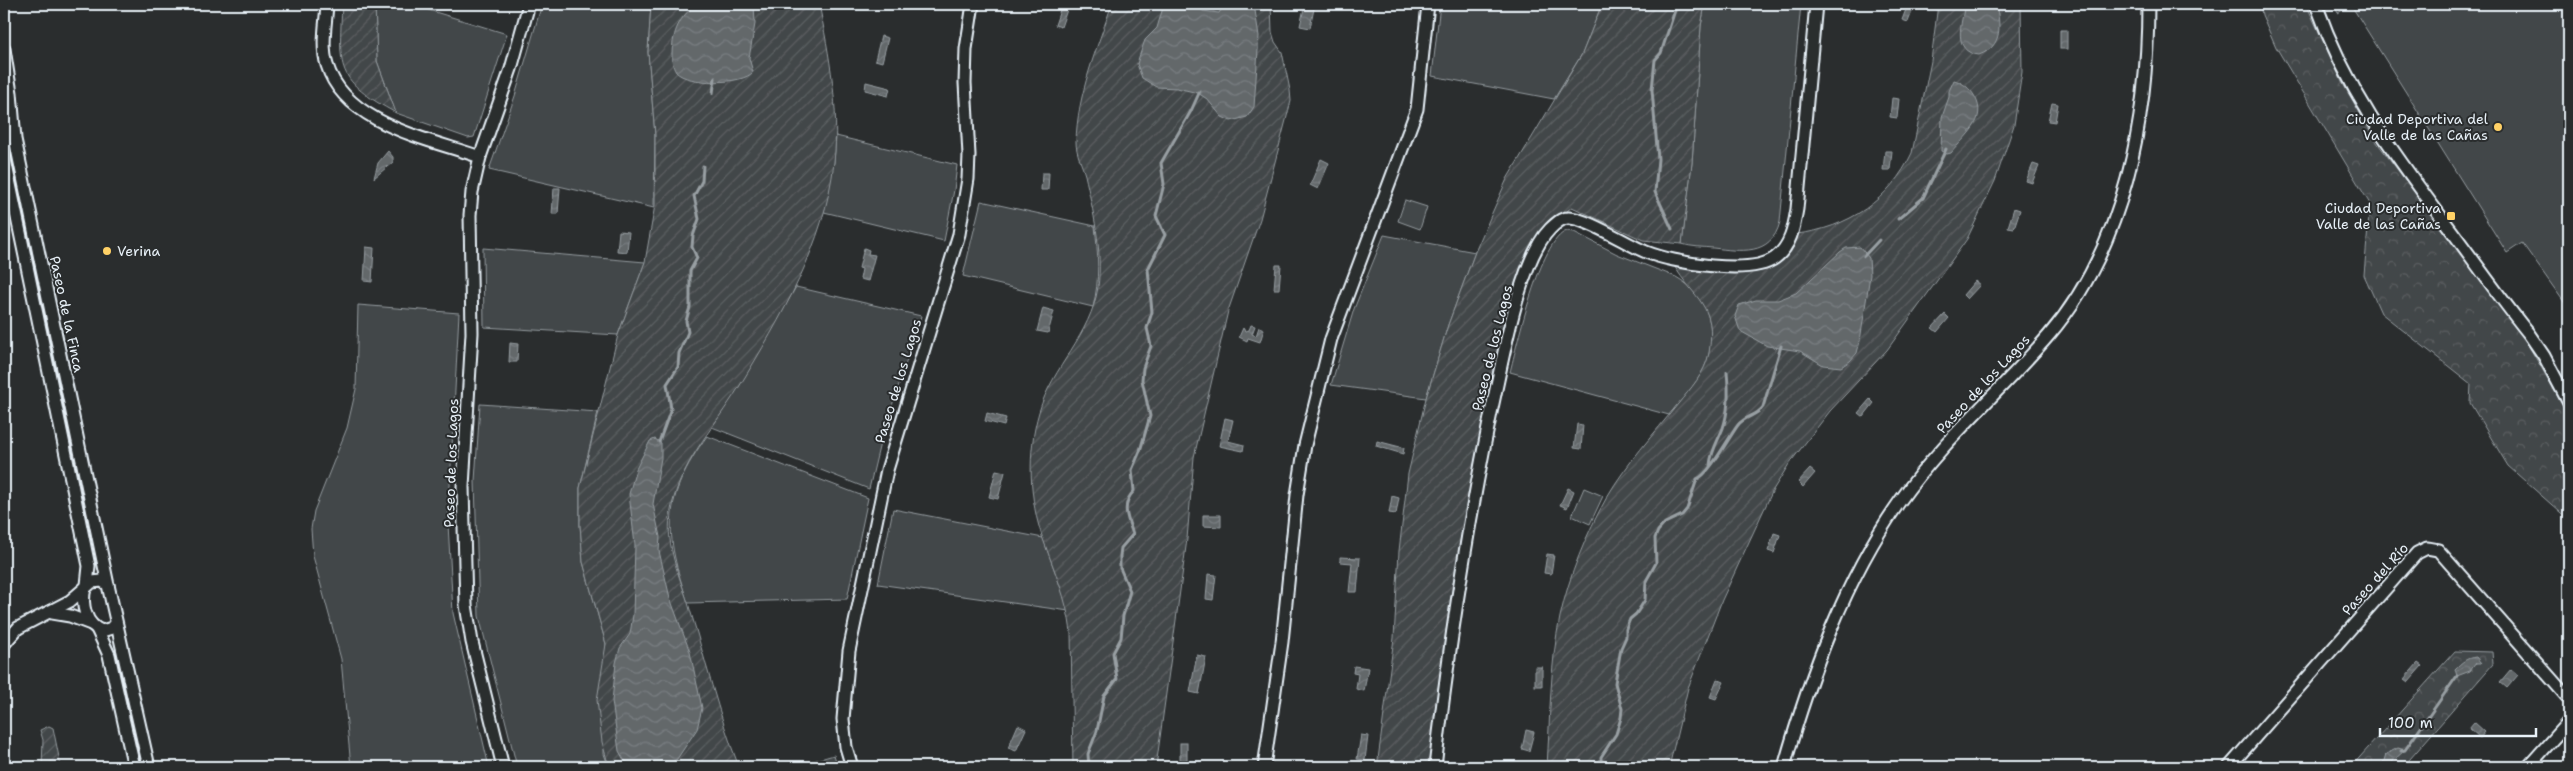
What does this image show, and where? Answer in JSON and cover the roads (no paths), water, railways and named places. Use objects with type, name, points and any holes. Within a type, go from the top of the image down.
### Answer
[{"type":"street","points":[[327,4],[324,43],[326,64],[332,79],[348,100],[405,133],[480,157]]},
{"type":"street","name":"Paseo de los Lagos","points":[[503,767],[468,622],[464,576],[463,487],[473,300],[470,215],[472,192],[480,157],[510,69],[529,4]]},
{"type":"street","name":"Paseo de los Lagos","points":[[852,767],[846,747],[843,719],[849,651],[887,470],[959,234],[966,202],[969,155],[965,74],[973,4]]},
{"type":"street","points":[[1264,767],[1282,642],[1297,495],[1305,445],[1331,339],[1417,109],[1428,4]]},
{"type":"street","name":"Paseo de los Lagos","points":[[1435,767],[1447,665],[1479,468],[1508,335],[1526,275],[1537,250],[1548,231],[1568,218],[1592,226],[1647,252],[1672,260],[1730,266],[1752,266],[1765,263],[1780,254],[1789,241],[1797,209],[1816,4]]},
{"type":"street","name":"Paseo de los Lagos","points":[[1784,767],[1820,659],[1846,597],[1888,520],[1901,500],[1941,451],[2049,335],[2086,283],[2100,255],[2124,188],[2136,139],[2146,74],[2148,4]]},
{"type":"street","points":[[2316,5],[2336,55],[2359,100],[2415,183],[2529,334],[2544,356],[2569,403]]},
{"type":"street","name":"Paseo de la Finca","points":[[4,49],[12,93],[15,139],[108,585],[116,613],[116,624]]},
{"type":"street","points":[[4,155],[89,566],[84,604],[109,655],[134,767]]},
{"type":"street","name":"Paseo del Río","points":[[2229,767],[2417,553],[2427,548],[2438,550],[2569,699]]},
{"type":"street","points":[[4,644],[18,628],[52,612],[86,586],[97,581],[108,585]]},
{"type":"street","points":[[52,612],[70,616],[107,631],[116,624],[149,767]]},
{"type":"street","points":[[2528,767],[2569,721]]},
{"type":"water","points":[[697,4],[754,4],[755,24],[749,58],[753,72],[738,79],[715,82],[691,79],[676,72],[672,56],[676,31],[681,19]]},
{"type":"water","points":[[1062,4],[1069,4],[1061,27],[1055,25]]},
{"type":"water","points":[[1164,4],[1193,4],[1203,11],[1219,13],[1225,4],[1254,4],[1259,36],[1254,107],[1247,117],[1231,121],[1222,117],[1207,99],[1198,93],[1177,88],[1156,87],[1142,78],[1137,64],[1139,57],[1145,40],[1157,28]]},
{"type":"water","points":[[1305,4],[1315,4],[1310,28],[1300,26]]},
{"type":"water","points":[[1908,4],[1915,4],[1908,22],[1902,20]]},
{"type":"water","points":[[1965,4],[1996,4],[1999,27],[1996,40],[1993,46],[1979,55],[1970,53],[1961,42],[1960,35]]},
{"type":"water","points":[[2060,30],[2067,30],[2067,49],[2060,49]]},
{"type":"water","points":[[881,36],[888,38],[882,62],[875,60]]},
{"type":"water","points":[[1954,80],[1966,86],[1973,94],[1979,113],[1968,134],[1951,153],[1947,154],[1941,151],[1942,117]]},
{"type":"water","points":[[866,82],[890,88],[888,96],[865,90]]},
{"type":"water","points":[[1892,98],[1899,99],[1897,118],[1890,117]]},
{"type":"water","points":[[2052,103],[2058,104],[2055,122],[2048,121]]},
{"type":"water","points":[[388,151],[393,157],[393,162],[374,178],[378,163]]},
{"type":"water","points":[[1885,151],[1892,151],[1890,170],[1883,170]]},
{"type":"water","points":[[1321,159],[1329,163],[1318,189],[1310,185]]},
{"type":"water","points":[[2033,164],[2039,166],[2032,183],[2026,181]]},
{"type":"water","points":[[1042,173],[1049,173],[1048,190],[1041,190]]},
{"type":"water","points":[[554,188],[560,188],[558,214],[552,214]]},
{"type":"water","points":[[2014,208],[2020,210],[2014,228],[2008,227]]},
{"type":"water","points":[[619,231],[629,232],[627,252],[617,251]]},
{"type":"water","points":[[366,247],[374,248],[372,282],[364,281]]},
{"type":"water","points":[[1860,247],[1869,258],[1870,275],[1860,341],[1857,353],[1850,361],[1841,367],[1823,365],[1800,351],[1767,346],[1740,331],[1735,316],[1739,305],[1756,300],[1778,300],[1796,293],[1840,252],[1846,248]]},
{"type":"water","points":[[864,248],[869,250],[868,254],[875,255],[868,281],[860,279],[862,269],[859,268]]},
{"type":"water","points":[[1276,265],[1281,265],[1279,289],[1274,289]]},
{"type":"water","points":[[1975,281],[1980,285],[1967,299],[1963,295]]},
{"type":"water","points":[[1043,308],[1054,311],[1048,333],[1037,331]]},
{"type":"water","points":[[1945,314],[1949,318],[1937,332],[1932,328]]},
{"type":"water","points":[[1251,325],[1255,326],[1252,334],[1256,336],[1259,327],[1264,329],[1260,342],[1248,338],[1247,341],[1239,337],[1243,328],[1245,331],[1249,330]]},
{"type":"water","points":[[510,343],[518,344],[517,362],[509,362]]},
{"type":"water","points":[[1870,399],[1874,403],[1863,417],[1858,413]]},
{"type":"water","points":[[987,413],[1006,418],[1004,426],[985,421]]},
{"type":"water","points":[[1225,418],[1233,420],[1228,441],[1244,445],[1243,451],[1219,446]]},
{"type":"water","points":[[1577,424],[1583,425],[1581,449],[1574,448]]},
{"type":"water","points":[[655,439],[661,443],[661,458],[653,504],[660,537],[659,551],[670,598],[690,652],[702,708],[697,729],[677,759],[664,767],[633,767],[624,760],[619,751],[612,701],[616,663],[620,648],[630,634],[633,615],[635,545],[629,494],[636,469],[650,441]]},
{"type":"water","points":[[1377,441],[1404,448],[1403,454],[1376,446]]},
{"type":"water","points":[[1810,469],[1815,473],[1803,487],[1798,482]]},
{"type":"water","points":[[996,470],[1005,472],[998,499],[989,497]]},
{"type":"water","points":[[1568,488],[1574,491],[1567,508],[1560,505]]},
{"type":"water","points":[[1392,496],[1399,498],[1396,514],[1389,513]]},
{"type":"water","points":[[1203,515],[1221,515],[1221,527],[1203,526]]},
{"type":"water","points":[[1774,533],[1780,535],[1774,553],[1768,551]]},
{"type":"water","points":[[1547,554],[1554,555],[1551,574],[1544,573]]},
{"type":"water","points":[[1340,557],[1360,558],[1357,592],[1349,592],[1352,563],[1340,562]]},
{"type":"water","points":[[1208,574],[1216,575],[1213,600],[1206,599]]},
{"type":"water","points":[[1197,655],[1206,657],[1199,694],[1190,692]]},
{"type":"water","points":[[2476,657],[2481,663],[2476,663],[2470,671],[2457,676],[2455,669],[2469,658]]},
{"type":"water","points":[[2418,663],[2422,666],[2408,682],[2404,679]]},
{"type":"water","points":[[1354,666],[1368,668],[1364,691],[1356,689],[1358,674],[1353,673]]},
{"type":"water","points":[[1535,667],[1542,667],[1542,686],[1535,686]]},
{"type":"water","points":[[2511,669],[2518,675],[2507,688],[2500,682]]},
{"type":"water","points":[[1717,679],[1724,682],[1716,699],[1710,697]]},
{"type":"water","points":[[2474,722],[2485,732],[2480,738],[2469,728]]},
{"type":"water","points":[[1018,725],[1026,729],[1016,751],[1008,748]]},
{"type":"water","points":[[1526,730],[1534,732],[1529,751],[1522,749]]},
{"type":"water","points":[[1361,735],[1368,736],[1365,760],[1357,759]]},
{"type":"water","points":[[1180,743],[1187,743],[1187,767],[1180,767]]},
{"type":"water","points":[[2398,748],[2405,750],[2393,761],[2392,767],[2382,767],[2386,754]]},
{"type":"waterway","points":[[1672,229],[1655,192],[1658,159],[1652,90],[1655,60],[1661,53],[1677,4]]},
{"type":"waterway","points":[[713,93],[715,78]]},
{"type":"waterway","points":[[1089,767],[1088,754],[1097,731],[1104,696],[1117,679],[1113,653],[1121,638],[1123,616],[1130,591],[1120,568],[1120,556],[1121,548],[1133,534],[1127,517],[1126,506],[1134,491],[1132,470],[1140,451],[1150,416],[1142,380],[1143,368],[1151,346],[1147,328],[1152,312],[1148,269],[1165,235],[1156,216],[1164,184],[1161,163],[1191,111],[1200,91]]},
{"type":"waterway","points":[[1898,219],[1923,198],[1946,149]]},
{"type":"waterway","points":[[659,442],[671,409],[667,384],[678,367],[679,353],[688,332],[686,321],[690,307],[690,271],[697,258],[692,247],[693,236],[699,219],[694,196],[702,181],[703,166]]},
{"type":"waterway","points":[[1864,256],[1879,240]]},
{"type":"waterway","points":[[1601,767],[1601,757],[1616,734],[1621,718],[1622,709],[1615,683],[1621,648],[1626,637],[1626,629],[1630,619],[1636,614],[1645,600],[1646,581],[1656,563],[1655,538],[1665,523],[1682,515],[1687,509],[1697,479],[1707,471],[1738,425],[1763,407],[1781,346]]},
{"type":"waterway","points":[[1710,465],[1726,414],[1727,372]]},
{"type":"waterway","points":[[2401,751],[2405,750],[2457,676]]},
{"type":"place","name":"Ciudad Deportiva del Valle de las Cañas","points":[[2498,127]]},
{"type":"place","name":"Ciudad Deportiva Valle de las Cañas","points":[[2451,216]]},
{"type":"place","name":"Verina","points":[[107,251]]}]
